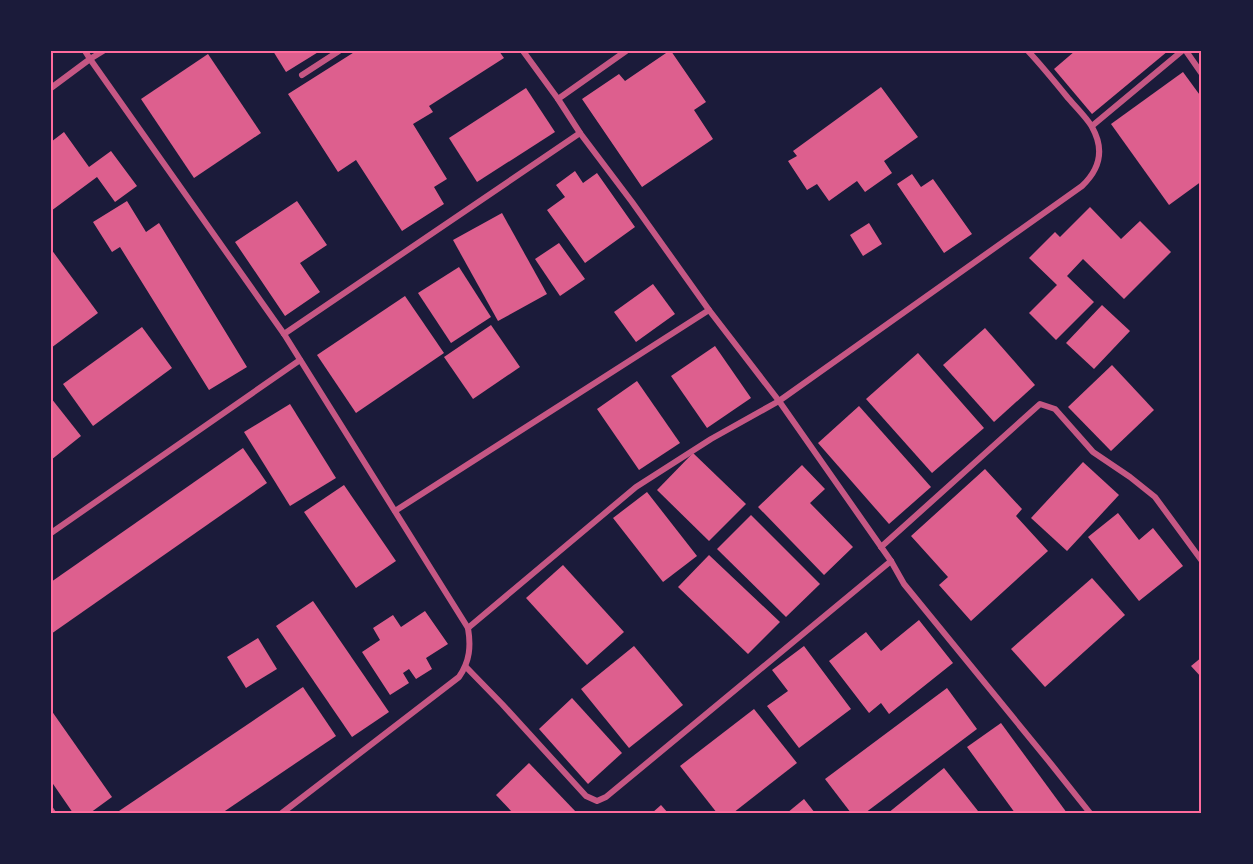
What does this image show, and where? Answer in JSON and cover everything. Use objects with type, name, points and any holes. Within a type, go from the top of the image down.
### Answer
[{"type":"street","points":[[85,51],[284,334],[468,628],[471,646],[466,667],[459,676],[282,813]]},
{"type":"street","points":[[51,88],[103,51]]},
{"type":"street","points":[[302,75],[339,51]]},
{"type":"street","points":[[523,51],[709,310],[779,401],[891,561],[904,585],[1090,813]]},
{"type":"street","points":[[558,99],[626,51]]},
{"type":"street","points":[[468,628],[636,487],[711,439],[779,401],[1082,186],[1093,174],[1099,156],[1092,126],[1028,51]]},
{"type":"street","points":[[1092,126],[1184,51],[1202,74]]},
{"type":"street","points":[[284,334],[580,133]]},
{"type":"street","points":[[395,511],[709,310]]},
{"type":"street","points":[[51,533],[300,360]]},
{"type":"street","points":[[881,547],[1040,404],[1055,409],[1093,452],[1155,497],[1202,561]]},
{"type":"street","points":[[466,667],[586,796],[597,801],[606,797],[891,561]]},
{"type":"building","points":[[273,51],[320,51],[286,72]]},
{"type":"building","points":[[356,51],[499,51],[504,58],[429,106],[433,112],[413,124],[447,179],[434,187],[444,204],[402,231],[356,160],[338,172],[288,94]]},
{"type":"building","points":[[669,51],[706,102],[694,110],[713,139],[642,187],[582,99],[619,74],[625,81]]},
{"type":"building","points":[[1075,51],[1168,51],[1092,114],[1054,69]]},
{"type":"building","points":[[208,54],[261,133],[194,178],[141,99]]},
{"type":"building","points":[[1183,72],[1202,98],[1202,181],[1169,205],[1111,124]]},
{"type":"building","points":[[881,87],[918,137],[884,161],[892,173],[865,192],[857,181],[829,201],[817,184],[807,190],[788,161],[797,156],[793,151]]},
{"type":"building","points":[[526,88],[555,132],[477,182],[449,138]]},
{"type":"building","points":[[64,132],[89,167],[111,151],[137,186],[115,202],[97,177],[51,211],[51,142]]},
{"type":"building","points":[[575,171],[583,183],[597,173],[635,227],[585,263],[547,210],[565,197],[556,185]]},
{"type":"building","points":[[912,174],[921,187],[933,179],[972,234],[944,253],[897,184]]},
{"type":"building","points":[[127,201],[146,232],[159,223],[247,367],[209,390],[120,247],[112,252],[93,222]]},
{"type":"building","points":[[297,201],[327,245],[300,263],[320,292],[285,316],[235,242]]},
{"type":"building","points":[[1090,207],[1121,239],[1140,221],[1171,252],[1124,299],[1083,259],[1067,276],[1094,302],[1056,340],[1029,313],[1057,285],[1029,258],[1055,232],[1060,237]]},
{"type":"building","points":[[502,213],[547,294],[498,321],[453,240]]},
{"type":"building","points":[[869,223],[882,244],[863,256],[850,235]]},
{"type":"building","points":[[559,243],[585,279],[560,296],[535,259]]},
{"type":"building","points":[[51,249],[98,313],[51,348]]},
{"type":"building","points":[[459,267],[491,317],[451,343],[418,293]]},
{"type":"building","points":[[653,284],[675,314],[636,342],[614,312]]},
{"type":"building","points":[[405,296],[444,353],[356,413],[317,355]]},
{"type":"building","points":[[1102,305],[1130,331],[1094,369],[1066,343]]},
{"type":"building","points":[[491,325],[520,367],[473,399],[444,357]]},
{"type":"building","points":[[142,327],[172,368],[93,426],[63,384]]},
{"type":"building","points":[[985,328],[1035,385],[994,422],[943,365]]},
{"type":"building","points":[[715,346],[751,398],[707,428],[671,376]]},
{"type":"building","points":[[918,353],[984,428],[932,473],[866,399]]},
{"type":"building","points":[[1112,365],[1154,410],[1111,451],[1068,407]]},
{"type":"building","points":[[637,381],[680,443],[639,470],[597,409]]},
{"type":"building","points":[[51,398],[81,436],[51,460]]},
{"type":"building","points":[[290,404],[336,478],[290,506],[244,432]]},
{"type":"building","points":[[859,406],[931,487],[889,524],[818,443]]},
{"type":"building","points":[[243,448],[267,483],[51,634],[51,582]]},
{"type":"building","points":[[693,453],[746,504],[709,541],[657,490]]},
{"type":"building","points":[[1083,462],[1119,495],[1067,551],[1031,518]]},
{"type":"building","points":[[802,465],[825,489],[810,503],[853,547],[824,575],[758,507]]},
{"type":"building","points":[[985,469],[1022,509],[1016,516],[1048,551],[971,621],[939,585],[948,577],[911,536]]},
{"type":"building","points":[[344,485],[396,561],[356,588],[304,512]]},
{"type":"building","points":[[647,492],[697,556],[663,582],[613,518]]},
{"type":"building","points":[[1118,513],[1139,540],[1153,528],[1183,566],[1139,601],[1088,537]]},
{"type":"building","points":[[751,515],[820,584],[786,617],[717,549]]},
{"type":"building","points":[[709,555],[780,622],[748,654],[678,587]]},
{"type":"building","points":[[563,565],[624,632],[587,665],[526,598]]},
{"type":"building","points":[[1092,578],[1125,615],[1045,687],[1011,649]]},
{"type":"building","points":[[313,601],[389,712],[352,737],[276,626]]},
{"type":"building","points":[[425,611],[448,644],[426,658],[432,669],[416,679],[409,669],[403,673],[409,683],[390,695],[362,652],[380,640],[373,628],[393,615],[401,627]]},
{"type":"building","points":[[919,620],[953,663],[889,714],[881,703],[869,713],[829,661],[866,632],[881,651]]},
{"type":"building","points":[[258,638],[277,669],[246,688],[227,657]]},
{"type":"building","points":[[634,646],[683,705],[629,748],[581,689]]},
{"type":"building","points":[[804,646],[851,709],[799,748],[767,706],[788,691],[772,670]]},
{"type":"building","points":[[1202,657],[1202,678],[1191,666]]},
{"type":"building","points":[[303,687],[336,736],[222,813],[116,813]]},
{"type":"building","points":[[947,688],[977,729],[865,813],[851,813],[825,779]]},
{"type":"building","points":[[572,698],[622,753],[588,784],[539,729]]},
{"type":"building","points":[[754,709],[797,763],[733,813],[717,813],[680,766]]},
{"type":"building","points":[[51,710],[112,797],[90,813],[73,813],[51,781]]},
{"type":"building","points":[[1001,723],[1067,813],[1015,813],[967,747]]},
{"type":"building","points":[[529,763],[577,813],[513,813],[496,795]]},
{"type":"building","points":[[944,768],[978,811],[976,813],[888,813]]},
{"type":"building","points":[[804,799],[815,813],[787,813]]},
{"type":"building","points":[[661,805],[668,813],[652,813]]}]
